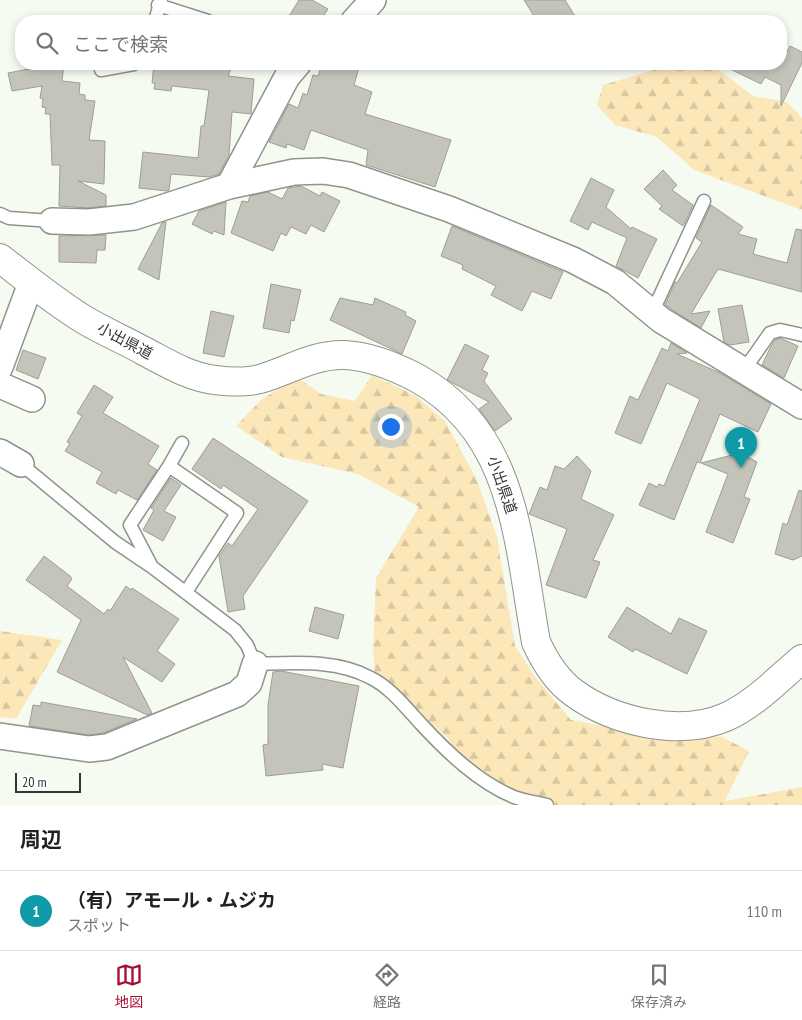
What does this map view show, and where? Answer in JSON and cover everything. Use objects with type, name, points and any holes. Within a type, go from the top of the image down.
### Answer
[{"type":"main road","name":"小出県道","points":[[0,258],[84,319],[186,373],[212,380],[240,382],[260,379],[319,358],[344,355],[369,358],[397,367],[431,386],[460,410],[484,439],[499,467],[511,501],[536,642],[546,662],[557,677],[574,693],[595,706],[618,716],[646,722],[682,726],[706,723],[727,717],[802,660]]},
{"type":"street","points":[[359,15],[373,0]]},
{"type":"street","points":[[229,186],[287,77],[293,70]]},
{"type":"street","points":[[52,221],[89,222],[134,217],[229,186],[294,172],[349,174],[449,209],[573,260],[615,282],[652,313],[802,406]]},
{"type":"street","points":[[0,367],[32,283]]},
{"type":"street","points":[[0,385],[32,399]]},
{"type":"street","points":[[0,736],[89,749],[107,747],[237,694],[249,683],[255,664]]},
{"type":"lane","points":[[156,15],[159,2],[193,15]]},
{"type":"lane","points":[[652,313],[704,201]]},
{"type":"lane","points":[[0,214],[8,218],[52,221]]},
{"type":"lane","points":[[744,370],[770,332],[780,330],[802,335]]},
{"type":"lane","points":[[152,567],[130,524],[182,443]]},
{"type":"lane","points":[[10,458],[115,542],[152,567],[235,630],[247,645],[255,664],[310,663],[342,667],[371,678],[393,694],[447,751],[480,776],[514,797],[547,805]]},
{"type":"lane","points":[[169,466],[236,513],[186,592]]},
{"type":"green space","points":[[654,70],[719,70],[753,96],[787,102],[802,118],[802,210],[694,170],[657,137],[615,125],[597,105],[603,85]]},
{"type":"green space","points":[[372,375],[416,396],[445,421],[477,480],[497,537],[515,646],[536,678],[571,720],[620,729],[722,737],[749,751],[725,801],[802,787],[802,805],[544,805],[538,795],[480,785],[447,737],[375,678],[373,648],[376,578],[419,507],[358,474],[282,457],[236,426],[261,400],[297,377],[321,394],[355,401]]},
{"type":"green space","points":[[0,631],[62,640],[16,719],[0,717]]},
{"type":"building","points":[[299,0],[312,0],[328,9],[324,15],[290,15]]},
{"type":"building","points":[[524,0],[565,0],[574,15],[533,15]]},
{"type":"building","points":[[790,46],[802,52],[802,63],[781,106],[781,85],[765,77],[761,84],[732,70],[787,70],[787,52]]},
{"type":"building","points":[[24,70],[63,70],[62,81],[80,83],[79,94],[85,95],[85,100],[95,101],[89,140],[105,141],[104,184],[78,181],[106,195],[106,206],[88,208],[59,206],[60,165],[52,165],[50,114],[45,114],[46,108],[42,107],[43,99],[40,98],[42,86],[12,91],[8,73]]},
{"type":"building","points":[[153,70],[230,70],[228,76],[254,79],[251,114],[232,112],[229,155],[219,174],[209,177],[171,174],[169,190],[167,191],[139,188],[143,152],[198,158],[201,126],[204,126],[209,90],[172,86],[171,91],[154,89],[155,83],[152,83]]},
{"type":"building","points":[[320,70],[358,70],[354,85],[372,92],[365,114],[451,140],[435,187],[366,165],[368,150],[311,130],[304,150],[287,144],[286,148],[269,142],[289,104],[298,108],[303,93],[307,95],[313,75],[318,76]]},
{"type":"building","points":[[663,170],[677,185],[672,190],[693,205],[683,226],[659,209],[662,206],[644,189]]},
{"type":"building","points":[[591,178],[614,190],[606,207],[631,229],[632,227],[657,239],[638,278],[616,266],[627,238],[592,222],[588,230],[570,221]]},
{"type":"building","points":[[301,186],[320,196],[322,192],[340,201],[324,232],[311,225],[306,234],[291,227],[286,236],[281,233],[273,251],[231,233],[242,201],[248,202],[250,196],[268,192],[282,199],[288,188]]},
{"type":"building","points":[[226,202],[224,235],[214,231],[212,234],[192,224],[199,211]]},
{"type":"building","points":[[711,205],[743,227],[738,234],[757,239],[753,254],[787,263],[796,229],[802,230],[802,292],[718,269],[691,314],[710,311],[701,328],[665,305],[675,282],[677,283],[702,242],[696,238]]},
{"type":"building","points":[[166,222],[159,280],[138,269],[162,223]]},
{"type":"building","points":[[452,226],[563,272],[551,299],[532,291],[522,311],[491,295],[496,286],[462,269],[463,265],[441,256]]},
{"type":"building","points":[[106,235],[105,250],[97,250],[96,263],[59,262],[59,236]]},
{"type":"building","points":[[271,284],[301,290],[294,321],[291,320],[289,333],[263,328]]},
{"type":"building","points":[[340,298],[373,305],[375,298],[406,312],[405,315],[416,321],[402,354],[330,320]]},
{"type":"building","points":[[742,305],[749,342],[730,345],[724,342],[718,309]]},
{"type":"building","points":[[211,311],[234,316],[224,357],[203,353]]},
{"type":"building","points":[[780,338],[798,346],[784,378],[762,365],[775,340]]},
{"type":"building","points":[[671,343],[687,353],[677,354],[720,373],[771,404],[758,432],[720,414],[700,463],[697,462],[674,520],[639,505],[649,483],[657,487],[659,484],[664,486],[700,399],[667,383],[641,444],[615,433],[630,396],[638,400],[662,348],[668,351]]},
{"type":"building","points":[[465,344],[489,356],[482,370],[488,373],[484,381],[512,419],[495,431],[479,409],[489,402],[447,380]]},
{"type":"building","points":[[23,350],[46,358],[38,379],[16,370]]},
{"type":"building","points":[[94,385],[113,397],[103,413],[159,446],[148,464],[157,470],[137,500],[118,490],[116,494],[96,483],[102,472],[65,451],[70,443],[67,442],[82,416],[77,413]]},
{"type":"building","points":[[213,438],[308,501],[243,596],[245,609],[228,612],[219,556],[228,543],[232,546],[258,509],[223,485],[221,489],[192,469]]},
{"type":"building","points":[[740,453],[757,462],[744,497],[750,499],[733,543],[706,532],[728,474],[701,463]]},
{"type":"building","points":[[577,456],[591,471],[581,499],[614,515],[593,560],[600,562],[586,598],[546,585],[567,529],[529,514],[540,487],[547,490],[555,466],[564,469]]},
{"type":"building","points":[[171,478],[181,485],[164,511],[176,517],[163,541],[143,530],[154,510],[151,508]]},
{"type":"building","points":[[799,490],[802,491],[802,556],[793,560],[775,554],[783,523],[787,525]]},
{"type":"building","points":[[44,556],[70,576],[72,579],[67,586],[104,614],[108,609],[110,611],[126,586],[179,619],[157,651],[175,664],[162,682],[123,657],[152,713],[147,715],[57,672],[81,620],[26,580]]},
{"type":"building","points":[[315,607],[344,615],[338,639],[309,631]]},
{"type":"building","points":[[627,607],[671,634],[679,618],[707,631],[687,674],[635,649],[633,652],[608,637]]},
{"type":"building","points":[[281,671],[359,686],[343,768],[322,764],[323,770],[266,776],[263,745],[268,744],[268,705],[273,672]]},
{"type":"building","points":[[41,702],[137,719],[103,733],[89,735],[29,726],[33,705],[41,706]]},
{"type":"place","name":"（有）アモール・ムジカ","points":[[741,468]]}]
